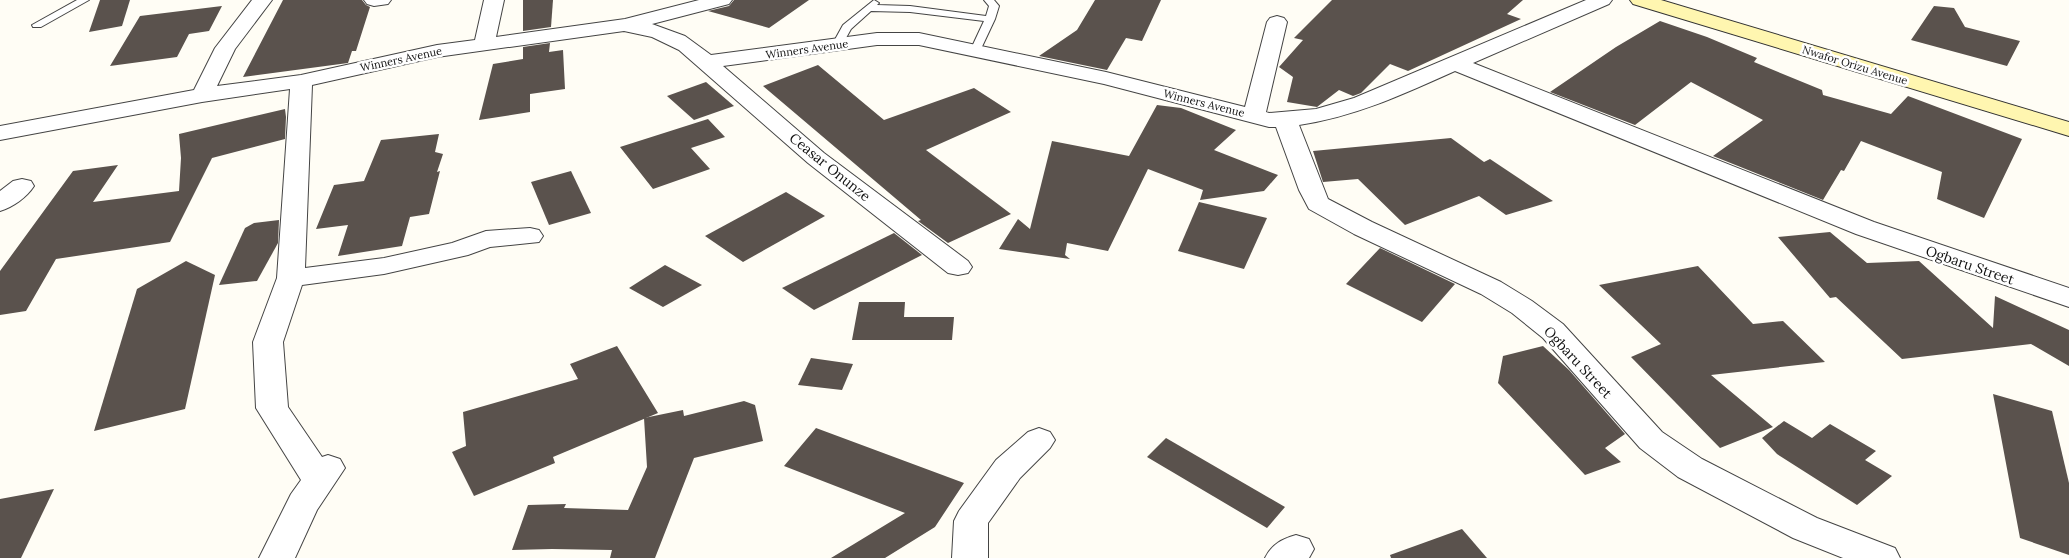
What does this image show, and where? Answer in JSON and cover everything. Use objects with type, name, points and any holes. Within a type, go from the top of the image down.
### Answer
[{"type":"street","points":[[202,96],[225,48],[262,0]]},
{"type":"street","points":[[374,0],[380,0]]},
{"type":"street","points":[[484,44],[494,0]]},
{"type":"street","points":[[624,25],[722,0]]},
{"type":"street","name":"Winners Avenue","points":[[0,133],[202,96],[301,81],[437,51],[624,25],[655,30],[674,37],[689,46],[706,62],[900,38],[919,39],[1106,78],[1269,120],[1286,120],[1310,118],[1380,96],[1602,0]]},
{"type":"street","name":"Nwafor Orizu Avenue","points":[[1640,0],[2069,129]]},
{"type":"street","points":[[1254,116],[1278,22]]},
{"type":"street","name":"Ceasar Onunze","points":[[706,62],[816,158],[958,267]]},
{"type":"street","name":"Ogbaru Street","points":[[1454,63],[1864,228],[2069,298]]},
{"type":"street","points":[[277,558],[303,502],[324,474],[272,408],[268,342],[291,278],[301,81]]},
{"type":"street","name":"Ogbaru Street","points":[[1286,120],[1288,134],[1318,204],[1354,224],[1491,288],[1522,307],[1553,332],[1651,440],[1690,468],[1805,528],[1882,558]]},
{"type":"street","points":[[0,203],[22,186]]},
{"type":"street","points":[[291,278],[384,266],[459,248],[486,239],[530,236]]},
{"type":"street","points":[[970,558],[971,521],[1008,469],[1039,440]]},
{"type":"lane","points":[[37,25],[84,0]]},
{"type":"lane","points":[[837,45],[848,27],[879,0]]},
{"type":"lane","points":[[975,51],[994,6],[989,0]]},
{"type":"lane","points":[[868,8],[910,9],[990,19]]},
{"type":"building","points":[[100,0],[130,0],[122,26],[89,32]]},
{"type":"building","points":[[283,0],[362,0],[370,7],[356,51],[352,51],[348,63],[243,77]]},
{"type":"building","points":[[523,0],[553,0],[551,27],[523,31]]},
{"type":"building","points":[[734,0],[809,0],[769,28],[708,11],[729,6]]},
{"type":"building","points":[[1095,0],[1161,0],[1142,41],[1126,38],[1107,70],[1039,56],[1077,30]]},
{"type":"building","points":[[1332,0],[1523,0],[1507,14],[1521,19],[1408,71],[1390,64],[1361,93],[1353,96],[1339,90],[1317,107],[1287,102],[1293,77],[1279,67],[1303,40],[1294,38]]},
{"type":"building","points":[[222,6],[209,31],[189,34],[177,57],[110,66],[140,16]]},
{"type":"building","points":[[1934,6],[1954,8],[1965,27],[2020,41],[2007,66],[1911,40]]},
{"type":"building","points":[[1660,21],[1707,37],[1757,58],[1754,62],[1822,90],[1823,95],[1891,114],[1908,96],[2022,139],[1984,218],[1937,199],[1942,172],[1861,141],[1844,171],[1841,170],[1823,200],[1713,156],[1763,120],[1691,82],[1635,125],[1550,92],[1616,47]]},
{"type":"building","points":[[550,43],[549,52],[563,50],[565,89],[530,94],[530,112],[479,120],[493,64],[523,59],[523,47]]},
{"type":"building","points":[[818,65],[884,120],[974,88],[1011,112],[926,150],[1011,214],[948,243],[918,221],[921,220],[763,86]]},
{"type":"building","points":[[706,82],[734,106],[694,120],[667,96]]},
{"type":"building","points":[[1157,105],[1181,108],[1236,130],[1214,150],[1278,175],[1264,191],[1200,200],[1203,190],[1148,169],[1108,251],[1067,243],[1065,255],[1070,259],[999,249],[1018,219],[1030,229],[1052,141],[1129,156]]},
{"type":"building","points":[[285,109],[285,139],[212,158],[170,242],[56,259],[26,311],[0,315],[0,271],[73,171],[118,165],[93,202],[179,191],[181,158],[179,134]]},
{"type":"building","points":[[708,119],[725,137],[691,148],[710,169],[653,189],[620,147]]},
{"type":"building","points":[[439,134],[435,152],[443,154],[437,172],[440,171],[429,214],[410,217],[402,246],[338,256],[348,225],[316,229],[334,185],[364,181],[381,140]]},
{"type":"building","points":[[1451,138],[1484,162],[1490,159],[1553,201],[1506,215],[1479,196],[1405,225],[1358,179],[1323,182],[1313,151]]},
{"type":"building","points":[[571,171],[591,213],[549,225],[531,182]]},
{"type":"building","points":[[786,192],[825,216],[743,262],[705,236]]},
{"type":"building","points":[[1199,202],[1267,218],[1244,269],[1178,251]]},
{"type":"building","points":[[279,220],[278,243],[257,281],[219,285],[245,228],[254,223]]},
{"type":"building","points":[[1830,232],[1867,263],[1919,261],[1993,328],[1995,296],[2069,330],[2069,366],[2031,344],[1902,359],[1836,297],[1830,298],[1778,237]]},
{"type":"building","points":[[894,233],[922,255],[814,310],[782,288]]},
{"type":"building","points":[[1380,248],[1455,284],[1422,322],[1346,284]]},
{"type":"building","points":[[186,261],[215,275],[185,409],[94,431],[137,289]]},
{"type":"building","points":[[665,265],[702,285],[663,307],[629,288]]},
{"type":"building","points":[[1698,266],[1753,324],[1783,321],[1825,362],[1711,375],[1773,427],[1720,448],[1631,357],[1661,344],[1599,285]]},
{"type":"building","points":[[859,302],[905,302],[904,317],[954,317],[952,340],[852,340]]},
{"type":"building","points":[[617,346],[658,413],[553,457],[555,463],[474,496],[452,452],[466,446],[463,412],[578,379],[570,364]]},
{"type":"building","points":[[1543,346],[1569,370],[1625,434],[1605,448],[1621,462],[1585,475],[1498,383],[1503,356]]},
{"type":"building","points":[[811,358],[853,364],[842,390],[798,385]]},
{"type":"building","points":[[1993,394],[2052,411],[2069,483],[2069,555],[2020,538]]},
{"type":"building","points":[[744,401],[755,405],[763,441],[694,458],[655,558],[610,558],[612,550],[512,550],[528,505],[566,504],[564,508],[628,510],[647,467],[644,418],[683,410],[684,416]]},
{"type":"building","points":[[1784,421],[1812,438],[1830,424],[1876,451],[1865,460],[1892,476],[1857,505],[1777,454],[1762,438]]},
{"type":"building","points":[[816,428],[964,483],[935,527],[885,558],[831,558],[905,513],[784,466]]},
{"type":"building","points":[[1166,438],[1285,507],[1267,528],[1147,457]]},
{"type":"building","points":[[54,489],[21,558],[0,558],[0,499]]},
{"type":"building","points":[[1462,529],[1487,558],[1391,558],[1390,555]]}]
